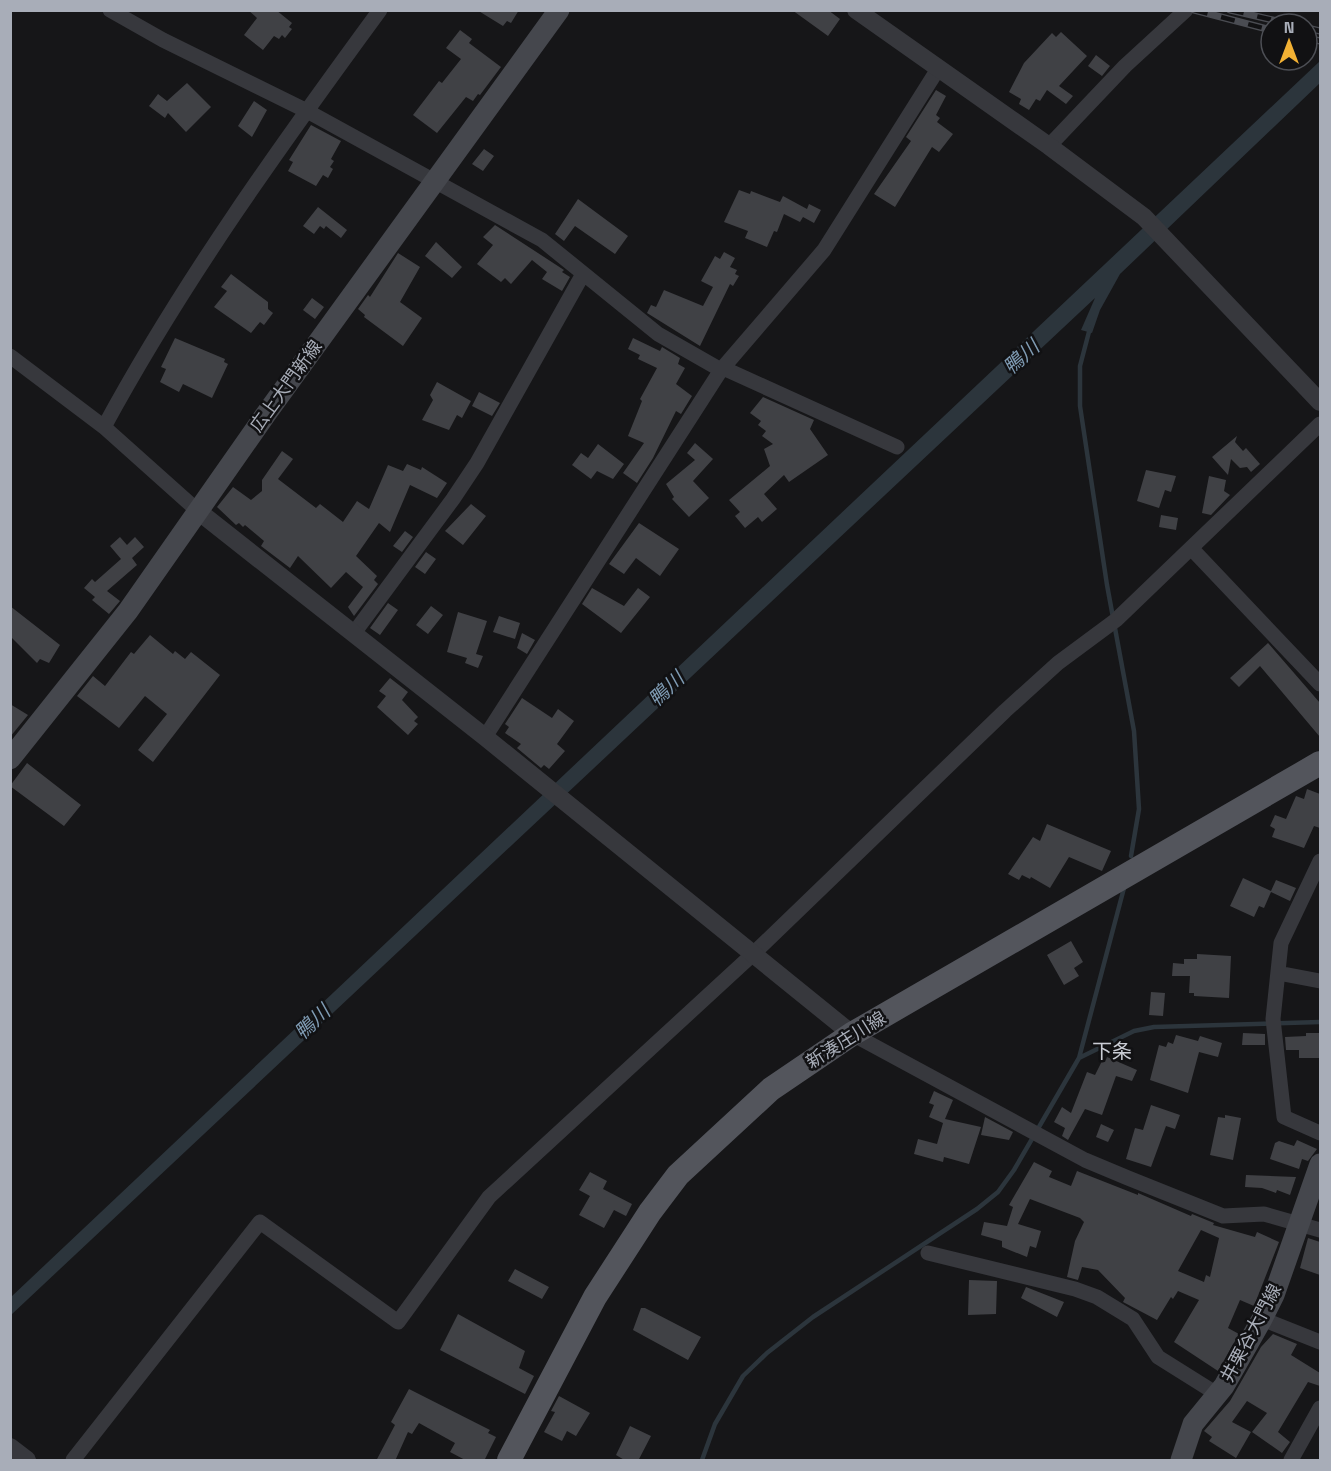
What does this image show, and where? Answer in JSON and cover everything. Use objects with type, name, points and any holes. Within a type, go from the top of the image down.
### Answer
[{"type":"main road","name":"広上大門新線","points":[[10,759],[128,611],[559,10]]},
{"type":"main road","name":"新湊庄川線","points":[[508,1461],[595,1297],[650,1212],[678,1175],[771,1089],[852,1034],[1320,763]]},
{"type":"main road","name":"井栗谷大門線","points":[[1181,1461],[1193,1424],[1217,1394],[1262,1319],[1300,1223],[1320,1164]]},
{"type":"street","points":[[110,10],[163,40],[307,111],[542,240],[658,334],[722,369],[897,447]]},
{"type":"street","points":[[104,428],[177,300],[307,111],[380,10]]},
{"type":"street","points":[[856,10],[1049,146],[1144,218],[1320,402]]},
{"type":"street","points":[[1049,146],[1125,66],[1186,10]]},
{"type":"street","points":[[485,737],[722,369],[824,250],[938,69]]},
{"type":"street","points":[[354,633],[477,463],[583,274]]},
{"type":"street","points":[[12,360],[104,428],[198,511],[485,737],[563,803],[852,1034],[1084,1160],[1223,1216],[1264,1214],[1320,1230]]},
{"type":"street","points":[[73,1461],[260,1222],[398,1322],[489,1197],[752,955],[1005,711],[1058,663],[1116,620],[1320,424]]},
{"type":"street","points":[[1191,548],[1320,684]]},
{"type":"street","points":[[1320,861],[1281,943],[1273,1019],[1284,1117],[1320,1133]]},
{"type":"street","points":[[1278,973],[1320,981]]},
{"type":"street","points":[[928,1253],[1075,1288],[1097,1297],[1133,1319],[1158,1357],[1217,1394]]},
{"type":"street","points":[[1262,1319],[1320,1342]]},
{"type":"street","points":[[1291,1461],[1320,1408]]},
{"type":"street","points":[[10,1447],[27,1461]]},
{"type":"water","name":"鴨川","points":[[1319,62],[1320,83],[1120,274],[1100,310],[1092,333],[1081,330],[1095,298],[11,1315],[11,1297],[1308,72],[1319,72]]},
{"type":"building","points":[[248,10],[276,10],[292,23],[289,27],[292,29],[285,38],[282,35],[279,39],[274,36],[263,50],[244,35],[257,18]]},
{"type":"building","points":[[477,10],[519,10],[511,23],[507,21],[503,26]]},
{"type":"building","points":[[792,10],[828,10],[840,19],[828,36]]},
{"type":"building","points":[[460,30],[472,39],[469,43],[501,67],[480,95],[478,94],[473,101],[466,97],[437,133],[413,115],[439,81],[442,83],[461,59],[446,48]]},
{"type":"building","points":[[1061,32],[1087,56],[1059,86],[1073,96],[1066,104],[1047,90],[1040,101],[1036,99],[1029,110],[1019,104],[1021,99],[1009,92],[1024,63],[1052,33],[1056,37]]},
{"type":"building","points":[[1096,55],[1110,66],[1102,76],[1088,66]]},
{"type":"building","points":[[187,83],[211,107],[186,132],[168,113],[165,118],[149,106],[158,94],[167,101]]},
{"type":"building","points":[[936,90],[946,96],[936,115],[940,118],[937,122],[953,134],[939,152],[932,147],[895,207],[874,194],[911,141],[906,137]]},
{"type":"building","points":[[254,101],[267,110],[252,137],[238,126]]},
{"type":"building","points":[[311,125],[341,141],[331,159],[334,161],[330,167],[333,169],[328,178],[323,175],[316,186],[288,171],[293,162],[289,160]]},
{"type":"building","points":[[484,149],[494,156],[483,171],[472,164]]},
{"type":"building","points":[[739,190],[750,194],[751,191],[780,202],[783,196],[807,209],[809,204],[821,210],[814,223],[803,217],[800,222],[784,214],[777,232],[774,231],[767,247],[745,238],[748,231],[724,222]]},
{"type":"building","points":[[578,199],[628,236],[615,254],[575,226],[564,241],[555,234]]},
{"type":"building","points":[[318,207],[347,230],[341,238],[326,226],[324,229],[320,226],[314,234],[303,226]]},
{"type":"building","points":[[495,225],[564,270],[562,272],[570,277],[562,291],[542,279],[547,272],[532,260],[511,284],[505,278],[501,282],[477,264],[493,245],[483,237]]},
{"type":"building","points":[[436,242],[462,267],[452,278],[425,256]]},
{"type":"building","points":[[724,252],[735,258],[730,267],[737,270],[735,274],[739,276],[733,286],[730,284],[700,346],[647,313],[651,305],[656,307],[664,290],[703,306],[713,287],[701,281],[715,256],[720,259]]},
{"type":"building","points":[[398,253],[420,267],[400,302],[422,318],[403,346],[364,317],[365,315],[358,309],[368,295],[370,297]]},
{"type":"building","points":[[231,274],[268,302],[268,309],[273,313],[264,325],[260,322],[251,333],[214,307],[227,291],[221,287]]},
{"type":"building","points":[[312,298],[324,307],[315,319],[303,310]]},
{"type":"building","points":[[175,338],[225,359],[224,362],[228,364],[212,398],[183,384],[179,392],[160,382],[166,369],[161,367]]},
{"type":"building","points":[[633,338],[660,351],[662,347],[680,358],[678,364],[685,368],[676,384],[692,396],[681,414],[676,411],[653,458],[637,483],[623,473],[644,443],[628,436],[642,401],[640,399],[657,368],[638,359],[640,355],[628,349]]},
{"type":"building","points":[[437,382],[471,401],[462,418],[457,415],[449,430],[422,420],[433,400],[430,395]]},
{"type":"building","points":[[479,392],[500,403],[492,416],[472,406]]},
{"type":"building","points":[[763,397],[814,420],[810,429],[828,455],[789,482],[784,475],[764,494],[777,509],[762,522],[758,517],[745,528],[735,516],[740,512],[729,500],[770,466],[764,449],[773,444],[762,436],[766,431],[758,425],[761,421],[750,413]]},
{"type":"building","points":[[1237,436],[1235,442],[1243,451],[1246,448],[1260,464],[1251,472],[1247,467],[1240,468],[1231,459],[1228,475],[1212,457]]},
{"type":"building","points":[[695,443],[713,459],[693,481],[709,498],[689,517],[672,499],[674,497],[666,484],[695,460],[687,453]]},
{"type":"building","points":[[598,444],[624,464],[613,479],[597,471],[591,479],[572,465],[581,453],[588,458]]},
{"type":"building","points":[[282,451],[293,459],[278,479],[316,508],[320,504],[343,522],[357,501],[369,509],[388,465],[403,471],[407,464],[421,470],[422,467],[447,483],[437,498],[410,485],[390,532],[379,523],[356,556],[377,576],[374,580],[378,584],[354,616],[348,607],[363,587],[346,572],[331,588],[298,556],[290,568],[261,546],[264,541],[245,525],[243,527],[239,523],[236,525],[217,507],[233,487],[251,500],[262,491],[262,480]]},
{"type":"building","points":[[1146,470],[1176,476],[1171,492],[1165,490],[1159,508],[1137,501]]},
{"type":"building","points":[[1209,476],[1226,480],[1224,491],[1230,495],[1211,515],[1202,513]]},
{"type":"building","points":[[471,504],[486,516],[463,545],[445,531]]},
{"type":"building","points":[[1161,515],[1178,518],[1176,530],[1159,527]]},
{"type":"building","points":[[639,523],[679,549],[660,576],[636,558],[624,574],[609,564]]},
{"type":"building","points":[[405,531],[413,537],[402,552],[393,546]]},
{"type":"building","points":[[120,537],[127,545],[135,537],[144,547],[132,558],[137,565],[107,591],[120,601],[109,614],[92,600],[95,597],[84,588],[92,579],[95,582],[121,559],[110,546]]},
{"type":"building","points":[[426,552],[436,559],[425,574],[415,567]]},
{"type":"building","points":[[592,588],[624,606],[638,588],[650,597],[621,633],[582,604]]},
{"type":"building","points":[[388,603],[398,610],[380,635],[370,628]]},
{"type":"building","points":[[10,606],[60,645],[49,663],[40,659],[37,663],[10,636]]},
{"type":"building","points":[[431,606],[443,615],[428,634],[416,625]]},
{"type":"building","points":[[458,612],[487,621],[476,654],[483,656],[478,668],[465,663],[467,658],[447,652]]},
{"type":"building","points":[[499,616],[520,623],[515,639],[493,632]]},
{"type":"building","points":[[522,633],[535,640],[527,654],[517,648]]},
{"type":"building","points":[[150,635],[173,654],[175,651],[185,659],[191,652],[220,675],[153,762],[138,750],[167,714],[145,696],[119,728],[77,696],[93,676],[105,686],[131,652],[134,654]]},
{"type":"building","points":[[1268,643],[1320,703],[1320,737],[1260,666],[1239,687],[1230,678]]},
{"type":"building","points":[[390,678],[408,692],[402,700],[418,717],[414,721],[418,724],[408,735],[377,707],[386,696],[379,691]]},
{"type":"building","points":[[522,698],[552,718],[558,709],[574,721],[557,744],[565,751],[549,769],[544,765],[541,768],[517,748],[521,744],[505,733],[509,727],[505,724]]},
{"type":"building","points":[[10,704],[28,715],[10,737]]},
{"type":"building","points":[[27,763],[81,805],[64,826],[10,786]]},
{"type":"building","points":[[1307,789],[1320,794],[1320,828],[1314,826],[1304,848],[1272,837],[1275,829],[1270,826],[1275,815],[1286,819],[1296,796],[1304,799]]},
{"type":"building","points":[[1047,824],[1111,851],[1102,871],[1069,857],[1050,888],[1031,877],[1030,879],[1022,875],[1019,880],[1008,874],[1033,837],[1040,841]]},
{"type":"building","points":[[1243,878],[1271,891],[1276,880],[1296,888],[1290,901],[1271,892],[1264,908],[1259,906],[1254,917],[1230,906]]},
{"type":"building","points":[[1071,941],[1083,962],[1074,968],[1079,976],[1064,985],[1047,955]]},
{"type":"building","points":[[1197,954],[1231,956],[1229,998],[1194,996],[1194,993],[1189,993],[1190,976],[1172,976],[1173,963],[1184,964],[1184,959],[1197,959]]},
{"type":"building","points":[[1151,992],[1165,993],[1163,1016],[1149,1015]]},
{"type":"building","points":[[1243,1033],[1265,1034],[1265,1045],[1242,1045]]},
{"type":"building","points":[[1306,1033],[1320,1033],[1320,1058],[1299,1058],[1299,1050],[1286,1050],[1285,1037],[1306,1036]]},
{"type":"building","points":[[1176,1035],[1198,1041],[1200,1036],[1222,1043],[1218,1057],[1199,1052],[1188,1093],[1150,1080],[1159,1045],[1166,1047],[1168,1042],[1173,1044]]},
{"type":"building","points":[[1107,1057],[1137,1070],[1132,1081],[1116,1076],[1102,1115],[1085,1109],[1068,1140],[1062,1136],[1065,1128],[1054,1122],[1062,1107],[1071,1113],[1087,1072],[1095,1075],[1102,1061],[1105,1062]]},
{"type":"building","points":[[934,1091],[953,1100],[945,1119],[981,1127],[969,1164],[944,1157],[943,1162],[914,1154],[918,1139],[937,1144],[943,1123],[929,1117],[934,1105],[929,1103]]},
{"type":"building","points":[[1151,1105],[1180,1115],[1175,1129],[1166,1126],[1151,1167],[1126,1159],[1135,1128],[1143,1130]]},
{"type":"building","points":[[1225,1115],[1241,1118],[1233,1160],[1210,1155],[1218,1117],[1225,1118]]},
{"type":"building","points":[[985,1117],[1013,1132],[1009,1140],[981,1135]]},
{"type":"building","points":[[1101,1124],[1114,1130],[1108,1142],[1096,1137]]},
{"type":"building","points":[[1297,1140],[1317,1149],[1308,1161],[1302,1159],[1299,1169],[1270,1159],[1275,1143],[1279,1141],[1294,1146]]},
{"type":"building","points":[[1034,1162],[1052,1171],[1049,1177],[1071,1186],[1077,1171],[1138,1195],[1138,1193],[1191,1216],[1192,1214],[1214,1223],[1213,1225],[1255,1237],[1257,1232],[1279,1242],[1254,1306],[1240,1300],[1228,1328],[1239,1334],[1218,1371],[1174,1342],[1199,1300],[1178,1291],[1173,1299],[1171,1297],[1157,1320],[1123,1302],[1125,1298],[1098,1270],[1082,1267],[1078,1280],[1067,1277],[1075,1241],[1084,1222],[1080,1218],[1030,1199],[1018,1224],[1041,1231],[1036,1248],[1030,1246],[1027,1257],[1002,1247],[1002,1241],[981,1235],[984,1222],[1007,1226],[1013,1207],[1009,1205]],"holes":[[[1201,1230],[1219,1238],[1210,1277],[1206,1275],[1204,1282],[1178,1271]]]},
{"type":"building","points":[[590,1172],[607,1181],[603,1189],[632,1204],[626,1216],[614,1210],[604,1228],[579,1215],[590,1196],[579,1190]]},
{"type":"building","points":[[1246,1175],[1296,1177],[1290,1195],[1277,1190],[1276,1193],[1262,1188],[1245,1187]]},
{"type":"building","points":[[1308,1238],[1320,1242],[1320,1275],[1300,1268]]},
{"type":"building","points":[[515,1269],[549,1287],[542,1299],[508,1281]]},
{"type":"building","points":[[969,1280],[997,1281],[996,1314],[968,1315]]},
{"type":"building","points":[[1026,1287],[1064,1302],[1057,1317],[1021,1298]]},
{"type":"building","points":[[641,1308],[701,1337],[688,1360],[633,1330]]},
{"type":"building","points":[[458,1314],[525,1351],[519,1368],[534,1376],[525,1394],[440,1350]]},
{"type":"building","points":[[1273,1334],[1297,1344],[1291,1355],[1320,1373],[1320,1386],[1308,1382],[1278,1432],[1290,1442],[1282,1453],[1252,1432],[1267,1413],[1247,1401],[1232,1422],[1251,1432],[1236,1458],[1209,1441],[1212,1437],[1204,1431],[1230,1401],[1261,1347]]},
{"type":"building","points":[[409,1389],[490,1430],[488,1433],[496,1437],[484,1461],[467,1461],[450,1452],[455,1443],[419,1423],[412,1434],[408,1432],[395,1461],[376,1461],[395,1425],[391,1422]]},
{"type":"building","points":[[559,1396],[590,1413],[576,1436],[567,1431],[562,1441],[544,1432],[555,1412],[551,1411]]},
{"type":"building","points":[[630,1426],[651,1436],[638,1461],[626,1461],[616,1455]]},
{"type":"waterway","points":[[1090,328],[1080,366],[1080,406],[1107,585],[1134,731],[1139,809],[1131,856]]},
{"type":"waterway","points":[[702,1460],[715,1424],[743,1376],[767,1353],[813,1317],[977,1209],[998,1192],[1014,1170],[1079,1058],[1124,888]]},
{"type":"waterway","points":[[1079,1058],[1134,1031],[1154,1027],[1320,1022]]},
{"type":"railway","points":[[1194,10],[1259,27]]},
{"type":"railway","points":[[1230,10],[1259,17]]},
{"type":"district","name":"下条","points":[[1112,1051]]}]
